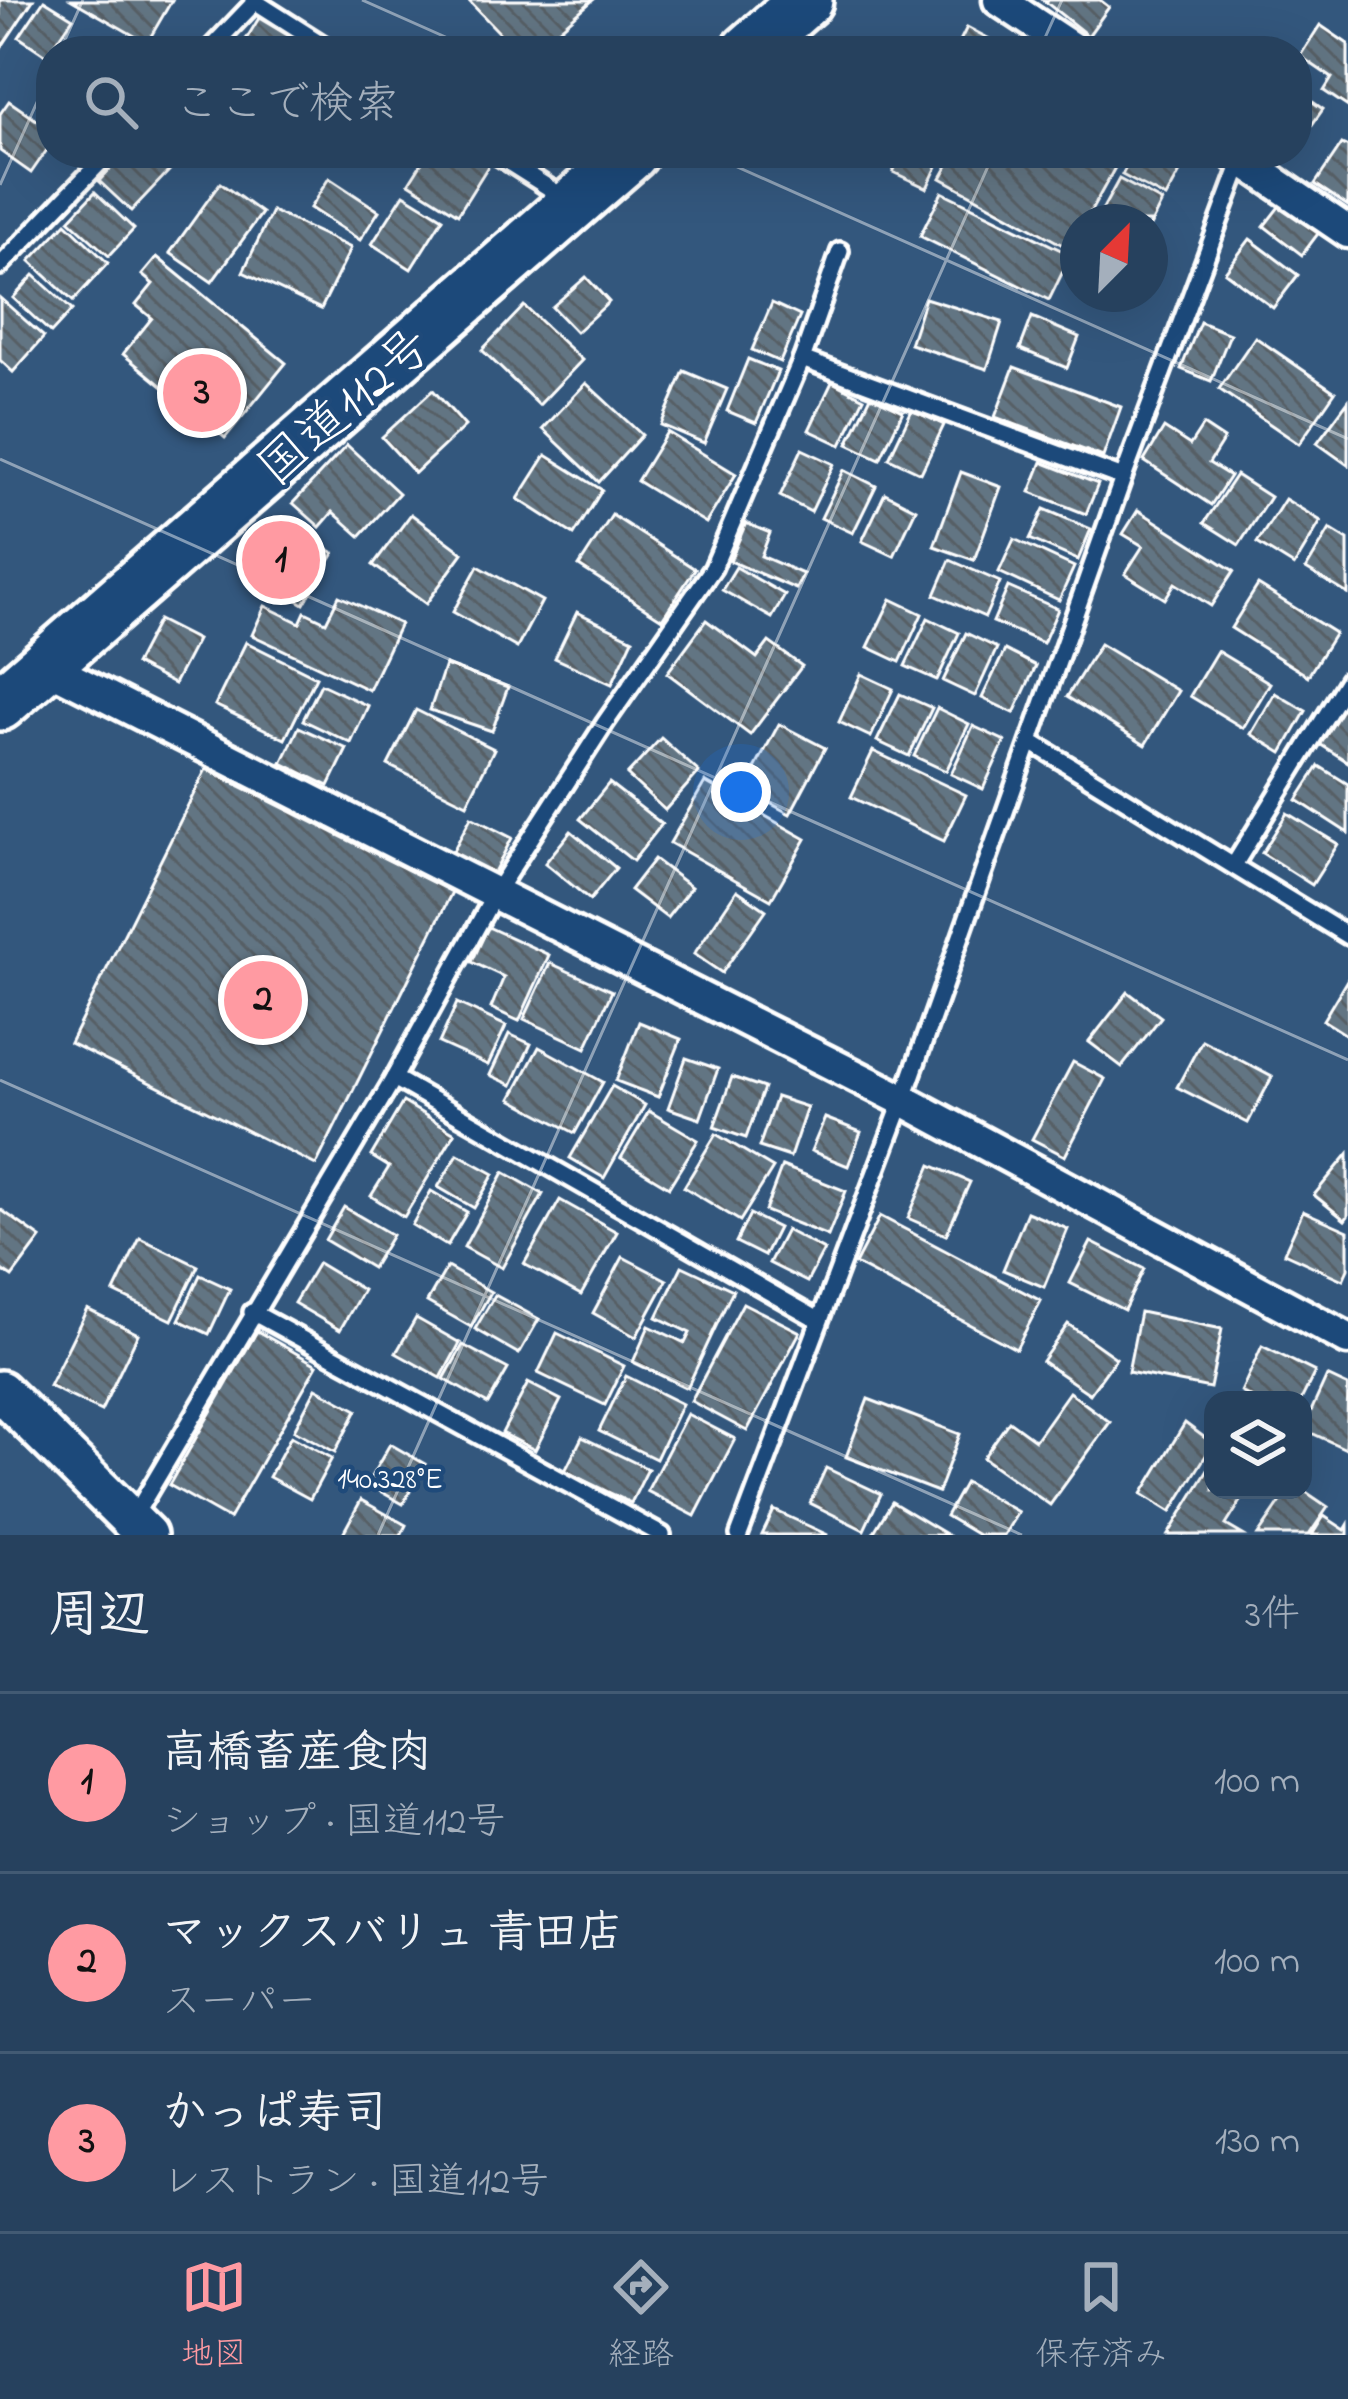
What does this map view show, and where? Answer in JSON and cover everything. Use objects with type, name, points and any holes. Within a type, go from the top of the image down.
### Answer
[{"type":"highway","points":[[765,36],[806,0]]},
{"type":"highway","name":"国道112号","points":[[0,704],[615,168]]},
{"type":"street","points":[[999,0],[1053,36]]},
{"type":"street","points":[[1255,168],[1348,232]]},
{"type":"street","points":[[44,665],[903,1100],[1348,1340]]},
{"type":"street","points":[[0,1391],[139,1528]]},
{"type":"lane","points":[[222,36],[255,0],[311,36]]},
{"type":"lane","points":[[0,266],[95,168]]},
{"type":"lane","points":[[518,168],[574,204]]},
{"type":"lane","points":[[739,1535],[903,1100],[1233,168]]},
{"type":"lane","points":[[139,1528],[252,1312],[394,1078],[496,892],[604,723],[713,568],[802,359],[840,251]]},
{"type":"lane","points":[[802,359],[1123,478]]},
{"type":"lane","points":[[1234,865],[1348,680]]},
{"type":"lane","points":[[1031,742],[1348,936]]},
{"type":"lane","points":[[394,1078],[818,1319]]},
{"type":"lane","points":[[252,1312],[662,1535]]},
{"type":"building","points":[[0,0],[33,0],[1,48],[0,47]]},
{"type":"building","points":[[44,0],[73,18],[61,36],[36,36],[36,49],[19,37]]},
{"type":"building","points":[[72,0],[172,0],[151,36],[135,36]]},
{"type":"building","points":[[468,0],[593,0],[551,36],[503,36]]},
{"type":"building","points":[[1043,0],[1100,0],[1109,7],[1088,36]]},
{"type":"building","points":[[259,18],[289,36],[248,36]]},
{"type":"building","points":[[1320,25],[1348,44],[1348,107],[1324,91],[1332,78],[1312,64],[1312,37]]},
{"type":"building","points":[[967,27],[984,36],[962,36]]},
{"type":"building","points":[[9,101],[36,120],[36,166],[31,173],[0,151],[0,114]]},
{"type":"building","points":[[1312,101],[1323,109],[1312,125]]},
{"type":"building","points":[[1342,144],[1348,147],[1348,206],[1315,184]]},
{"type":"building","points":[[111,168],[172,168],[131,211],[99,181]]},
{"type":"building","points":[[418,168],[487,168],[458,214],[409,183]]},
{"type":"building","points":[[895,168],[936,168],[927,188],[893,172]]},
{"type":"building","points":[[947,168],[1115,168],[1095,204],[1060,204],[1060,243],[941,178]]},
{"type":"building","points":[[1126,168],[1182,168],[1166,198],[1122,175]]},
{"type":"building","points":[[329,178],[379,211],[360,240],[310,208]]},
{"type":"building","points":[[1119,179],[1162,202],[1161,204],[1105,204]]},
{"type":"building","points":[[220,183],[262,213],[212,282],[170,253]]},
{"type":"building","points":[[95,192],[134,229],[109,256],[69,220]]},
{"type":"building","points":[[942,192],[1060,250],[1060,278],[1049,300],[920,236]]},
{"type":"building","points":[[404,194],[443,218],[411,269],[372,244]]},
{"type":"building","points":[[1285,199],[1323,227],[1302,255],[1264,226]]},
{"type":"building","points":[[272,211],[351,248],[321,309],[243,272]]},
{"type":"building","points":[[66,223],[108,263],[73,301],[30,261]]},
{"type":"building","points":[[1250,239],[1298,275],[1273,308],[1225,272]]},
{"type":"building","points":[[157,257],[286,363],[225,438],[123,354],[152,318],[136,305],[153,284],[142,275]]},
{"type":"building","points":[[34,275],[72,310],[51,333],[13,298]]},
{"type":"building","points":[[586,277],[609,302],[576,332],[552,307]]},
{"type":"building","points":[[0,298],[44,337],[13,372],[0,360]]},
{"type":"building","points":[[925,298],[1002,322],[987,369],[910,344]]},
{"type":"building","points":[[772,303],[800,316],[780,362],[752,350]]},
{"type":"building","points":[[524,306],[582,360],[539,405],[482,350]]},
{"type":"building","points":[[1032,317],[1079,337],[1067,368],[1020,349]]},
{"type":"building","points":[[1200,322],[1230,334],[1211,381],[1181,369]]},
{"type":"building","points":[[1255,337],[1335,392],[1299,444],[1219,389]]},
{"type":"building","points":[[748,359],[778,371],[756,423],[727,411]]},
{"type":"building","points":[[1014,367],[1121,407],[1103,457],[995,417]]},
{"type":"building","points":[[684,371],[727,389],[704,443],[661,425]]},
{"type":"building","points":[[832,382],[864,398],[841,445],[809,430]]},
{"type":"building","points":[[586,383],[642,435],[599,482],[543,429]]},
{"type":"building","points":[[433,390],[465,426],[415,473],[382,437]]},
{"type":"building","points":[[871,396],[903,411],[880,459],[848,444]]},
{"type":"building","points":[[1348,401],[1348,465],[1317,443]]},
{"type":"building","points":[[912,410],[944,425],[921,473],[889,458]]},
{"type":"building","points":[[1203,425],[1224,439],[1209,463],[1230,476],[1211,505],[1144,461],[1164,428],[1190,445]]},
{"type":"building","points":[[667,432],[736,474],[706,523],[637,481]]},
{"type":"building","points":[[347,445],[399,493],[360,536],[333,512],[320,527],[293,503]]},
{"type":"building","points":[[802,449],[834,464],[811,512],[780,496]]},
{"type":"building","points":[[546,455],[602,490],[574,535],[518,499]]},
{"type":"building","points":[[1042,462],[1098,484],[1086,514],[1030,492]]},
{"type":"building","points":[[844,470],[876,486],[853,533],[821,518]]},
{"type":"building","points":[[961,472],[1001,487],[974,560],[934,546]]},
{"type":"building","points":[[1236,475],[1270,497],[1239,545],[1204,523]]},
{"type":"building","points":[[885,493],[916,509],[894,556],[862,541]]},
{"type":"building","points":[[1285,499],[1321,521],[1294,566],[1257,543]]},
{"type":"building","points":[[1044,509],[1091,529],[1078,560],[1030,539]]},
{"type":"building","points":[[1138,510],[1234,571],[1211,606],[1175,583],[1165,599],[1125,574],[1143,546],[1123,534]]},
{"type":"building","points":[[411,514],[463,553],[426,604],[373,565]]},
{"type":"building","points":[[612,515],[695,569],[662,619],[579,566]]},
{"type":"building","points":[[276,519],[334,553],[304,604],[246,570]]},
{"type":"building","points":[[746,523],[770,533],[761,556],[803,574],[796,589],[730,561]]},
{"type":"building","points":[[1330,529],[1348,540],[1348,594],[1306,569]]},
{"type":"building","points":[[1014,539],[1074,567],[1059,600],[999,572]]},
{"type":"building","points":[[950,560],[1000,582],[985,617],[935,595]]},
{"type":"building","points":[[478,566],[542,601],[517,648],[453,612]]},
{"type":"building","points":[[736,567],[785,595],[772,618],[722,590]]},
{"type":"building","points":[[1258,585],[1335,633],[1308,676],[1231,628]]},
{"type":"building","points":[[1008,587],[1058,609],[1043,643],[993,622]]},
{"type":"building","points":[[339,596],[400,624],[369,690],[252,635],[265,606],[300,623],[305,612],[326,622]]},
{"type":"building","points":[[891,599],[922,614],[900,662],[868,647]]},
{"type":"building","points":[[577,612],[633,639],[612,684],[555,658]]},
{"type":"building","points":[[928,618],[959,633],[937,680],[905,666]]},
{"type":"building","points":[[158,620],[197,640],[174,684],[135,664]]},
{"type":"building","points":[[706,620],[757,658],[769,642],[802,666],[750,735],[667,673]]},
{"type":"building","points":[[966,633],[997,648],[975,696],[943,681]]},
{"type":"building","points":[[246,642],[316,677],[285,739],[215,705]]},
{"type":"building","points":[[1100,644],[1178,691],[1145,745],[1067,697]]},
{"type":"building","points":[[1005,650],[1036,666],[1014,713],[982,698]]},
{"type":"building","points":[[1217,651],[1270,683],[1243,728],[1190,696]]},
{"type":"building","points":[[445,665],[508,687],[492,731],[430,710]]},
{"type":"building","points":[[861,674],[893,689],[871,737],[839,722]]},
{"type":"building","points":[[321,684],[368,706],[351,743],[303,720]]},
{"type":"building","points":[[1275,693],[1306,711],[1282,753],[1251,734]]},
{"type":"building","points":[[900,694],[932,708],[909,756],[877,741]]},
{"type":"building","points":[[1342,703],[1348,707],[1348,762],[1318,743]]},
{"type":"building","points":[[937,708],[969,724],[946,771],[914,756]]},
{"type":"building","points":[[416,710],[494,749],[467,804],[388,765]]},
{"type":"building","points":[[779,724],[825,748],[790,814],[744,789]]},
{"type":"building","points":[[973,726],[1005,741],[983,789],[951,774]]},
{"type":"building","points":[[299,727],[347,749],[329,786],[282,763]]},
{"type":"building","points":[[661,738],[699,772],[665,810],[627,775]]},
{"type":"building","points":[[873,751],[966,795],[944,841],[851,797]]},
{"type":"building","points":[[1319,766],[1348,784],[1348,833],[1297,800]]},
{"type":"building","points":[[206,769],[452,892],[316,1165],[70,1043]]},
{"type":"building","points":[[705,782],[806,839],[771,900],[670,843]]},
{"type":"building","points":[[609,783],[662,824],[633,861],[580,819]]},
{"type":"building","points":[[1287,813],[1338,844],[1312,885],[1262,853]]},
{"type":"building","points":[[471,817],[512,838],[493,874],[452,853]]},
{"type":"building","points":[[571,831],[616,868],[590,900],[545,863]]},
{"type":"building","points":[[654,859],[691,887],[667,918],[630,890]]},
{"type":"building","points":[[737,890],[766,910],[722,973],[694,954]]},
{"type":"building","points":[[488,927],[549,955],[519,1021],[491,1008],[504,977],[472,962]]},
{"type":"building","points":[[550,963],[612,991],[586,1048],[524,1019]]},
{"type":"building","points":[[1348,981],[1348,1036],[1323,1020]]},
{"type":"building","points":[[1128,992],[1161,1017],[1122,1067],[1089,1042]]},
{"type":"building","points":[[457,1003],[506,1026],[488,1065],[439,1043]]},
{"type":"building","points":[[639,1022],[681,1039],[658,1097],[616,1081]]},
{"type":"building","points":[[509,1034],[531,1044],[512,1085],[490,1075]]},
{"type":"building","points":[[1202,1040],[1272,1077],[1248,1123],[1177,1087]]},
{"type":"building","points":[[539,1047],[603,1082],[575,1133],[511,1099]]},
{"type":"building","points":[[686,1058],[718,1069],[700,1119],[668,1108]]},
{"type":"building","points":[[1073,1062],[1105,1079],[1065,1156],[1032,1139]]},
{"type":"building","points":[[732,1077],[764,1088],[746,1138],[714,1127]]},
{"type":"building","points":[[612,1086],[645,1105],[604,1178],[570,1158]]},
{"type":"building","points":[[776,1097],[807,1107],[790,1157],[759,1147]]},
{"type":"building","points":[[403,1102],[455,1133],[404,1217],[371,1196],[389,1167],[371,1156]]},
{"type":"building","points":[[649,1111],[698,1140],[669,1187],[621,1158]]},
{"type":"building","points":[[825,1118],[861,1132],[848,1166],[811,1151]]},
{"type":"building","points":[[716,1134],[773,1168],[740,1221],[684,1187]]},
{"type":"building","points":[[458,1154],[494,1174],[474,1208],[438,1187]]},
{"type":"building","points":[[1348,1154],[1348,1216],[1345,1220],[1314,1195]]},
{"type":"building","points":[[931,1165],[970,1182],[946,1235],[908,1218]]},
{"type":"building","points":[[782,1166],[846,1191],[828,1236],[765,1211]]},
{"type":"building","points":[[504,1172],[543,1194],[502,1268],[464,1247]]},
{"type":"building","points":[[431,1191],[467,1212],[447,1246],[412,1225]]},
{"type":"building","points":[[560,1200],[617,1232],[581,1295],[524,1264]]},
{"type":"building","points":[[344,1207],[392,1235],[372,1268],[325,1240]]},
{"type":"building","points":[[0,1209],[41,1238],[12,1277],[0,1269]]},
{"type":"building","points":[[1303,1211],[1348,1231],[1348,1269],[1343,1280],[1284,1253]]},
{"type":"building","points":[[1027,1212],[1068,1229],[1044,1287],[1003,1270]]},
{"type":"building","points":[[750,1214],[778,1228],[764,1256],[736,1242]]},
{"type":"building","points":[[880,1216],[1041,1301],[1016,1349],[855,1264]]},
{"type":"building","points":[[786,1230],[824,1250],[807,1282],[769,1263]]},
{"type":"building","points":[[140,1238],[198,1266],[172,1320],[114,1292]]},
{"type":"building","points":[[1091,1242],[1144,1269],[1124,1310],[1070,1283]]},
{"type":"building","points":[[623,1257],[667,1280],[636,1337],[593,1313]]},
{"type":"building","points":[[318,1263],[363,1290],[340,1330],[294,1303]]},
{"type":"building","points":[[682,1266],[733,1290],[687,1388],[633,1362],[649,1326],[685,1343],[690,1333],[657,1317]]},
{"type":"building","points":[[447,1267],[491,1292],[471,1327],[427,1302]]},
{"type":"building","points":[[200,1275],[230,1289],[209,1334],[179,1320]]},
{"type":"building","points":[[495,1295],[539,1319],[519,1354],[475,1329]]},
{"type":"building","points":[[743,1303],[800,1332],[747,1431],[691,1401]]},
{"type":"building","points":[[87,1309],[138,1334],[101,1411],[49,1386]]},
{"type":"building","points":[[1140,1312],[1222,1329],[1210,1388],[1128,1372]]},
{"type":"building","points":[[416,1318],[460,1343],[441,1378],[396,1353]]},
{"type":"building","points":[[1068,1324],[1116,1358],[1090,1394],[1042,1361]]},
{"type":"building","points":[[257,1331],[317,1365],[229,1519],[169,1485]]},
{"type":"building","points":[[557,1333],[624,1366],[605,1405],[538,1373]]},
{"type":"building","points":[[463,1345],[508,1369],[488,1404],[444,1379]]},
{"type":"building","points":[[1262,1346],[1315,1372],[1306,1391],[1241,1391]]},
{"type":"building","points":[[626,1376],[682,1404],[656,1459],[599,1431]]},
{"type":"building","points":[[1327,1376],[1348,1386],[1346,1449],[1312,1433],[1312,1409]]},
{"type":"building","points":[[528,1383],[561,1400],[535,1450],[502,1433]]},
{"type":"building","points":[[316,1388],[357,1410],[335,1452],[294,1430]]},
{"type":"building","points":[[1069,1392],[1110,1422],[1050,1505],[983,1458],[1009,1421],[1035,1440]]},
{"type":"building","points":[[868,1399],[960,1434],[938,1492],[846,1457]]},
{"type":"building","points":[[687,1414],[735,1439],[695,1516],[647,1491]]},
{"type":"building","points":[[1185,1423],[1204,1437],[1204,1459],[1171,1512],[1142,1494]]},
{"type":"building","points":[[291,1436],[332,1458],[310,1499],[269,1477]]},
{"type":"building","points":[[582,1437],[648,1469],[631,1503],[565,1471]]},
{"type":"building","points":[[390,1444],[425,1464],[403,1504],[367,1484]]},
{"type":"building","points":[[826,1468],[881,1494],[864,1530],[810,1503]]},
{"type":"building","points":[[1204,1477],[1204,1499],[1242,1499],[1226,1525],[1243,1535],[1168,1535]]},
{"type":"building","points":[[965,1482],[1018,1512],[1004,1535],[978,1535],[946,1516]]},
{"type":"building","points":[[1312,1496],[1328,1507],[1309,1535],[1258,1535],[1283,1499]]},
{"type":"building","points":[[361,1500],[406,1525],[401,1535],[342,1535]]},
{"type":"building","points":[[892,1502],[947,1535],[872,1535]]},
{"type":"building","points":[[774,1510],[828,1535],[762,1535]]},
{"type":"building","points":[[1324,1516],[1345,1530],[1348,1525],[1348,1535],[1312,1535]]},
{"type":"place","name":"かっぱ寿司","points":[[202,393]]},
{"type":"place","name":"高橋畜産食肉","points":[[281,560]]},
{"type":"place","name":"マックスバリュ 青田店","points":[[263,1000]]}]
